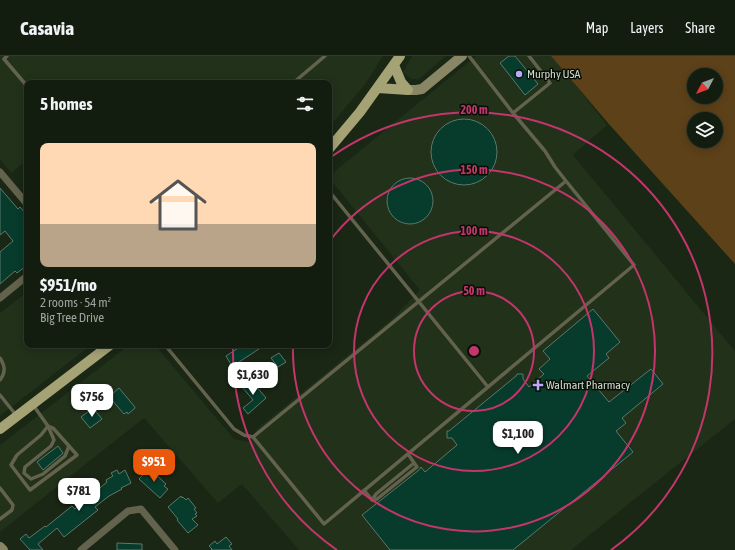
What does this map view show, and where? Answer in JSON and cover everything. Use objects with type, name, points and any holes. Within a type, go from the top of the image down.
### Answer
[{"type":"main road","points":[[332,146],[360,112],[400,56]]},
{"type":"main road","points":[[378,88],[408,90],[422,88],[462,56]]},
{"type":"main road","points":[[394,65],[401,82],[408,90]]},
{"type":"main road","points":[[0,429],[106,348]]},
{"type":"main road","points":[[0,547],[3,550]]},
{"type":"street","points":[[0,172],[24,200]]},
{"type":"street","points":[[0,298],[24,278]]},
{"type":"street","points":[[81,550],[128,511],[141,510],[175,550]]},
{"type":"lane","points":[[7,56],[4,59],[24,82]]},
{"type":"lane","points":[[297,80],[325,56]]},
{"type":"lane","points":[[167,348],[234,429],[244,435],[253,437],[324,524],[634,265],[566,181],[545,151],[469,56]]},
{"type":"lane","points":[[514,113],[550,83],[529,56]]},
{"type":"lane","points":[[253,437],[566,181]]},
{"type":"lane","points":[[332,195],[488,387]]},
{"type":"lane","points":[[0,358],[4,366],[4,372],[0,380]]},
{"type":"lane","points":[[0,395],[17,416]]},
{"type":"lane","points":[[32,404],[48,426],[54,440],[51,446],[25,467],[24,473],[31,479],[43,474],[65,456],[69,446]]},
{"type":"lane","points":[[48,426],[53,428],[76,455],[30,490],[11,465],[17,455],[41,435],[48,426]]},
{"type":"lane","points":[[364,490],[372,500],[377,499],[416,467],[408,454]]},
{"type":"lane","points":[[0,488],[13,506],[12,510],[0,519]]},
{"type":"shaded area","points":[[0,56],[383,56],[366,83],[332,123],[332,80],[24,80],[24,162],[11,173],[0,159]]},
{"type":"shaded area","points":[[412,56],[446,56],[419,79],[411,79],[403,72]]},
{"type":"shaded area","points":[[476,56],[553,56],[607,125],[573,155],[735,351],[735,419],[571,550],[299,550],[242,484],[218,503],[144,418],[0,532],[0,445],[125,348],[158,348],[234,439],[249,442],[257,429],[391,320],[420,290],[332,182],[332,174]]},
{"type":"shaded area","points":[[551,56],[735,56],[735,264],[608,123]]},
{"type":"shaded area","points":[[24,294],[24,348],[87,348],[0,416],[0,313]]},
{"type":"building","name":"Murphy USA","points":[[509,56],[515,56],[538,84],[525,95],[500,63]]},
{"type":"building","points":[[464,119],[477,122],[487,129],[494,139],[497,152],[494,165],[487,175],[477,182],[464,185],[451,182],[441,175],[434,165],[431,152],[434,139],[441,129],[451,122]]},
{"type":"building","points":[[410,178],[423,182],[429,188],[433,201],[429,214],[423,220],[410,224],[397,220],[391,214],[387,201],[391,188],[397,182]]},
{"type":"building","points":[[0,188],[18,209],[20,207],[24,212],[24,268],[17,273],[15,271],[0,284],[0,252],[13,241],[5,231],[0,235]]},
{"type":"building","points":[[593,309],[620,342],[606,354],[609,358],[587,376],[609,402],[651,369],[663,384],[622,418],[626,423],[616,431],[633,452],[513,550],[390,550],[362,515],[421,467],[425,472],[457,445],[452,438],[447,438],[447,431],[449,431],[517,374],[523,374],[523,379],[529,387],[544,374],[539,369],[550,359],[543,351]]},
{"type":"building","points":[[238,348],[260,348],[233,366],[226,356]]},
{"type":"building","points":[[279,353],[286,362],[278,367],[271,358]]},
{"type":"building","points":[[251,380],[266,398],[248,414],[243,408],[253,400],[242,387]]},
{"type":"building","points":[[119,388],[135,408],[128,414],[127,412],[124,414],[111,399],[113,397],[111,395]]},
{"type":"building","points":[[93,408],[102,419],[90,428],[81,417]]},
{"type":"building","points":[[58,446],[63,453],[43,470],[37,462]]},
{"type":"building","points":[[149,468],[166,484],[164,486],[168,489],[160,498],[139,479]]},
{"type":"building","points":[[117,470],[119,474],[125,470],[131,483],[109,496],[95,507],[98,510],[64,537],[57,528],[38,544],[43,550],[30,550],[20,539],[26,534],[29,538],[45,526],[46,527],[72,506],[75,509],[107,482],[106,480],[113,476],[111,473]]},
{"type":"building","points":[[181,496],[186,500],[188,498],[196,508],[194,509],[197,513],[195,514],[197,516],[192,519],[198,525],[188,533],[168,507]]},
{"type":"building","points":[[226,537],[232,544],[229,546],[232,550],[211,550],[212,549],[209,546],[215,541],[217,544]]},
{"type":"building","points":[[117,543],[142,544],[142,550],[117,550]]},
{"type":"place","name":"Murphy USA","points":[[519,74]]},
{"type":"place","name":"Walmart Pharmacy","points":[[538,385]]}]
